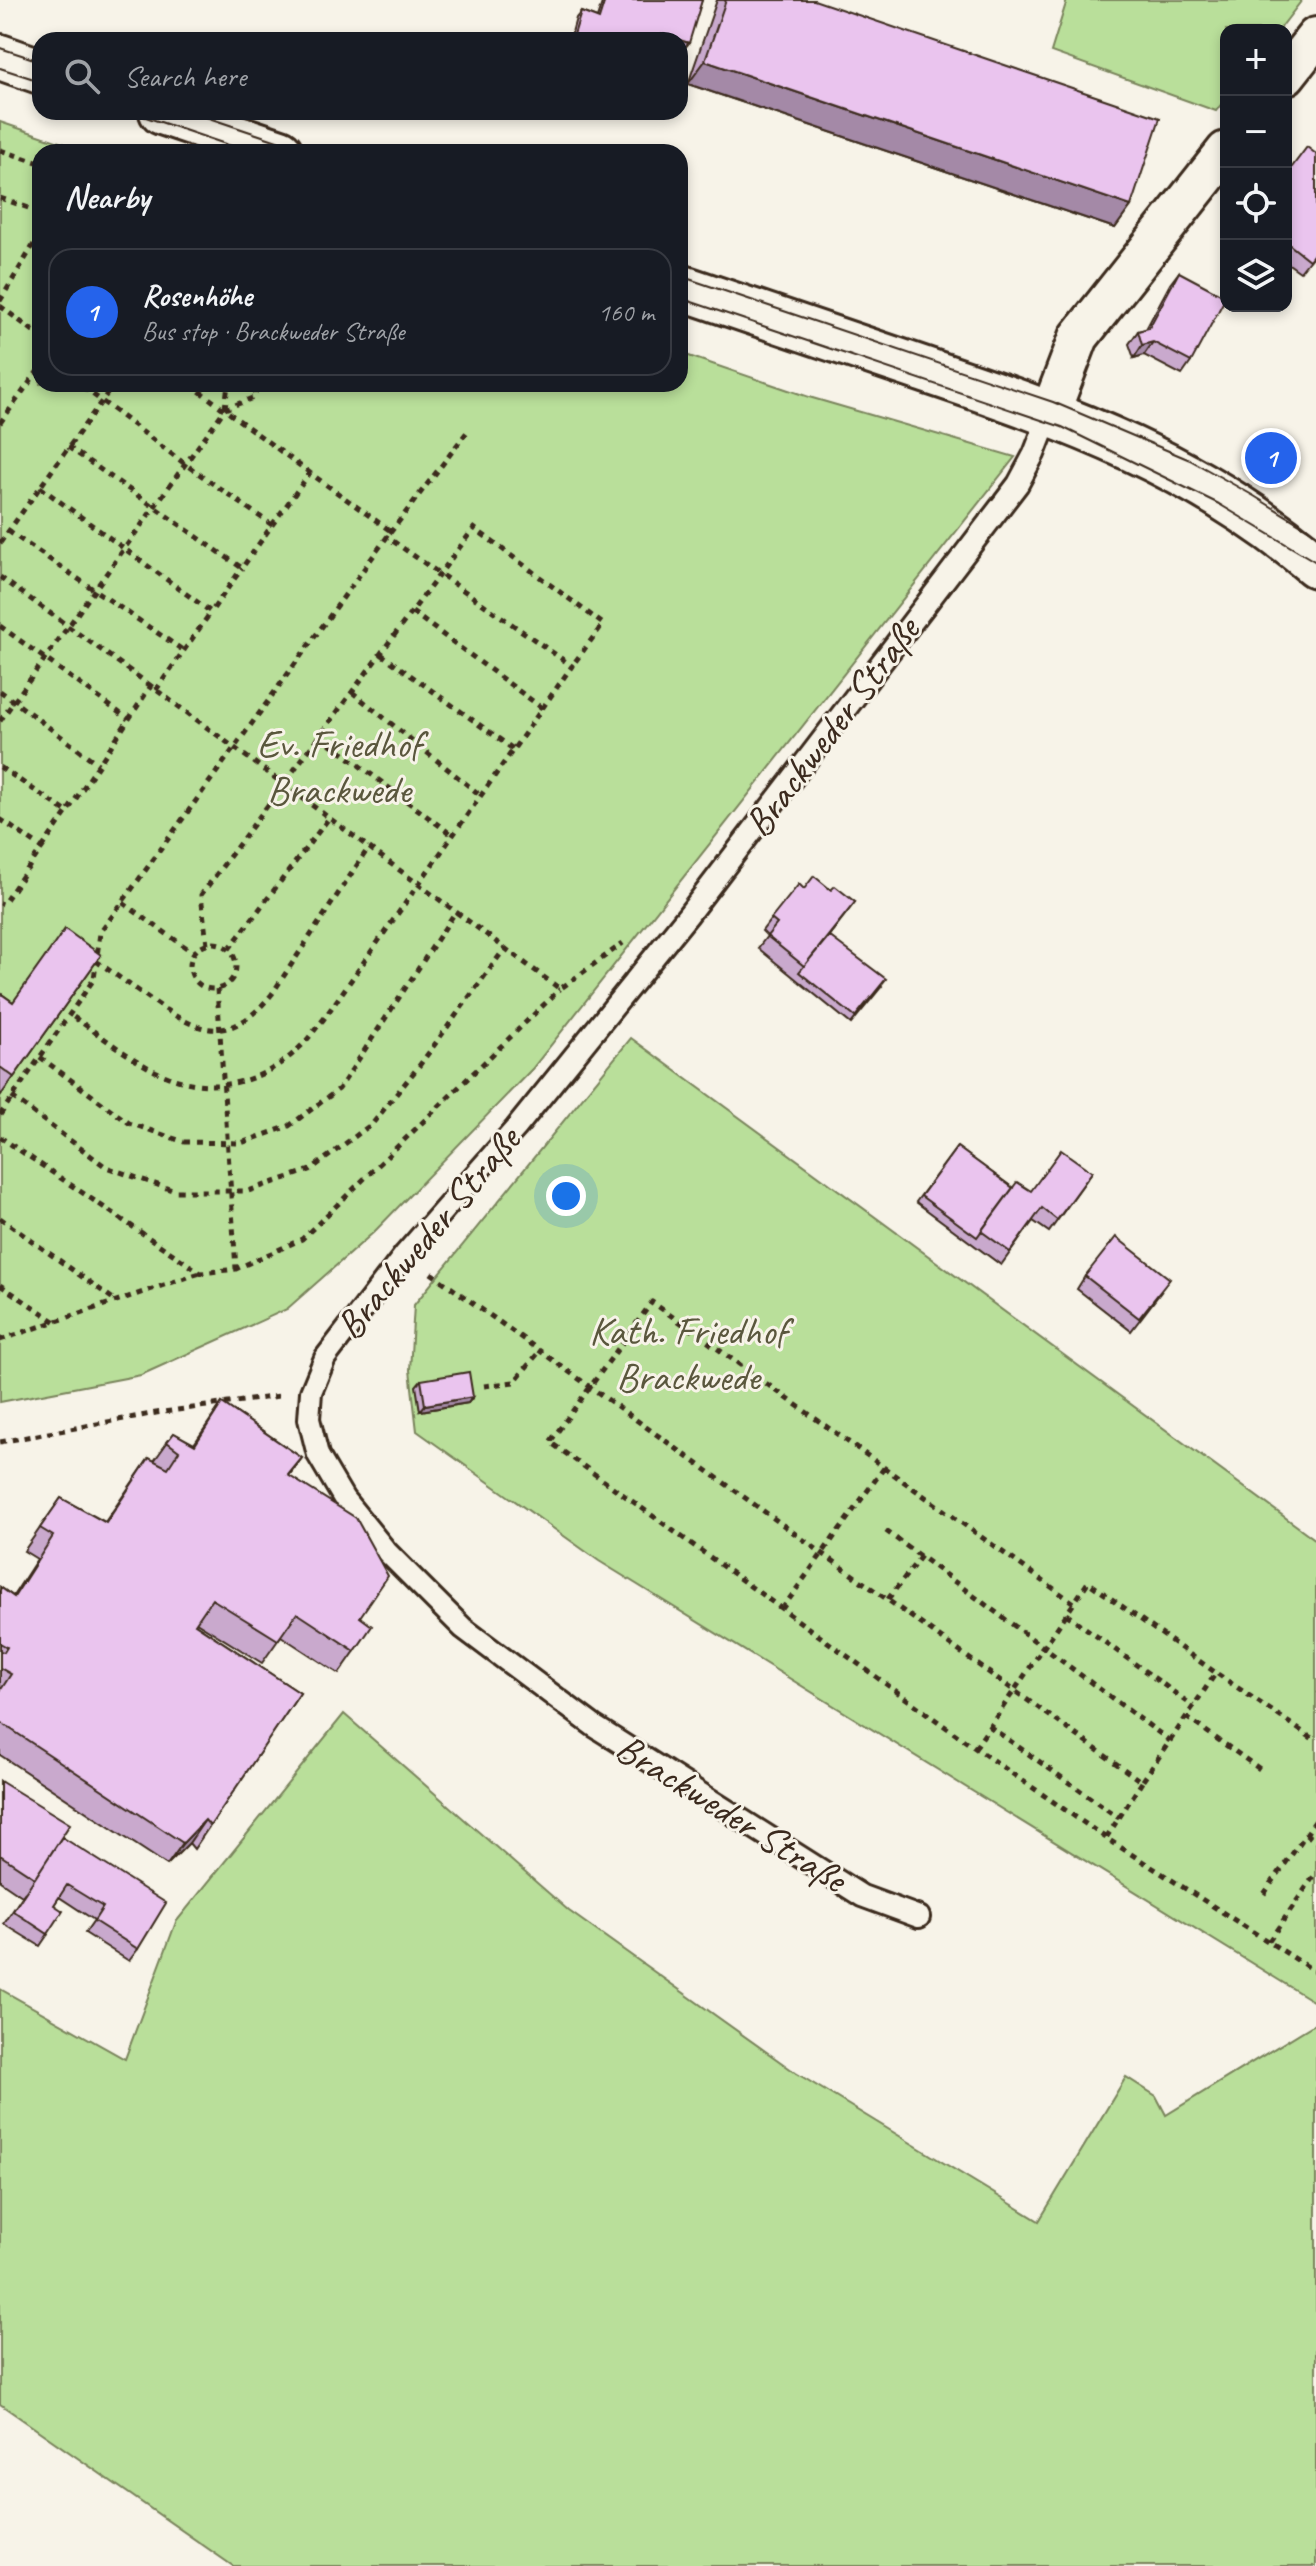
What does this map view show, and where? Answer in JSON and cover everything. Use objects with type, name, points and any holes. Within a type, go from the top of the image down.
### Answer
[{"type":"street","points":[[1292,67],[1316,37]]},
{"type":"street","points":[[0,57],[32,68]]},
{"type":"street","points":[[186,120],[256,144]]},
{"type":"street","points":[[1050,413],[1079,337],[1220,159]]},
{"type":"street","points":[[688,290],[1050,413],[1121,442],[1199,481],[1264,523],[1316,565]]},
{"type":"lane","name":"Brackweder Straße","points":[[919,1917],[862,1896],[594,1726],[463,1628],[387,1552],[344,1499],[318,1455],[309,1419],[311,1392],[325,1358],[405,1254],[516,1128],[688,915],[1018,484],[1050,413]]},
{"type":"path","points":[[0,150],[32,160]]},
{"type":"path","points":[[1,201],[32,210]]},
{"type":"path","points":[[32,248],[0,303],[32,329]]},
{"type":"path","points":[[0,423],[32,379]]},
{"type":"path","points":[[90,392],[272,525]]},
{"type":"path","points":[[0,543],[108,392]]},
{"type":"path","points":[[201,392],[440,574],[572,666]]},
{"type":"path","points":[[0,721],[225,409],[227,392]]},
{"type":"path","points":[[225,409],[255,397],[255,392]]},
{"type":"path","points":[[0,1115],[94,979],[100,933],[389,534],[467,432]]},
{"type":"path","points":[[68,447],[242,568]]},
{"type":"path","points":[[0,903],[3,904],[42,848],[128,719],[184,651],[310,473]]},
{"type":"path","points":[[40,487],[211,612]]},
{"type":"path","points":[[69,1014],[157,1072],[193,1085],[232,1085],[265,1074],[299,1049],[323,1020],[603,624],[474,528],[201,895],[207,944]]},
{"type":"path","points":[[8,531],[184,651]]},
{"type":"path","points":[[0,577],[560,989]]},
{"type":"path","points":[[412,612],[542,708]]},
{"type":"path","points":[[0,626],[128,719]]},
{"type":"path","points":[[381,654],[513,749]]},
{"type":"path","points":[[0,691],[98,764]]},
{"type":"path","points":[[352,692],[480,795]]},
{"type":"path","points":[[320,736],[452,835]]},
{"type":"path","points":[[0,767],[67,812]]},
{"type":"path","points":[[229,949],[329,818]]},
{"type":"path","points":[[0,819],[42,848]]},
{"type":"path","points":[[96,961],[184,1022],[203,1029],[219,1030],[241,1023],[265,1002],[369,847]]},
{"type":"path","points":[[123,903],[194,953]]},
{"type":"path","points":[[40,1057],[129,1123],[184,1142],[241,1143],[289,1126],[339,1089],[456,911]]},
{"type":"path","points":[[0,1340],[201,1273],[236,1269],[302,1239],[560,989],[619,944],[688,915]]},
{"type":"path","points":[[207,944],[229,949],[236,969],[229,983],[217,989],[202,986],[190,968],[194,953],[207,944]]},
{"type":"path","points":[[12,1097],[106,1167],[175,1191],[248,1191],[310,1170],[373,1123],[505,948]]},
{"type":"path","points":[[217,989],[236,1269]]},
{"type":"path","points":[[0,1137],[201,1273]]},
{"type":"path","points":[[0,1218],[117,1302]]},
{"type":"path","points":[[405,1254],[1142,1782]]},
{"type":"path","points":[[0,1285],[57,1323]]},
{"type":"path","points":[[1074,1603],[652,1302],[550,1442],[975,1748],[1106,1838],[1316,1972]]},
{"type":"path","points":[[484,1386],[514,1382],[540,1351]]},
{"type":"path","points":[[0,1442],[156,1413],[311,1392]]},
{"type":"path","points":[[782,1609],[884,1468]]},
{"type":"path","points":[[886,1531],[1170,1741]]},
{"type":"path","points":[[888,1599],[921,1556]]},
{"type":"path","points":[[975,1748],[1088,1582],[1316,1741]]},
{"type":"path","points":[[1066,1614],[1193,1706]]},
{"type":"path","points":[[1106,1838],[1216,1673]]},
{"type":"path","points":[[1186,1717],[1264,1772]]},
{"type":"path","points":[[989,1726],[1119,1818]]},
{"type":"path","points":[[1264,1894],[1316,1820]]},
{"type":"path","points":[[1306,1834],[1316,1842]]},
{"type":"path","points":[[1269,1942],[1316,1873]]},
{"type":"green space","points":[[1067,0],[1302,0],[1284,24],[1220,24],[1220,106],[1216,111],[1051,52]]},
{"type":"green space","name":"Ev. Friedhof Brackwede","points":[[0,122],[65,144],[32,144],[32,392],[688,392],[688,356],[809,397],[1015,457],[532,1069],[374,1232],[287,1309],[141,1375],[0,1402]]},
{"type":"green space","name":"Kath. Friedhof Brackwede","points":[[631,1038],[1316,1540],[1316,2003],[599,1561],[417,1431],[410,1370],[414,1305]]},
{"type":"green space","points":[[344,1714],[569,1911],[796,2073],[1039,2221],[1126,2077],[1156,2096],[1166,2115],[1316,2023],[1316,2566],[233,2566],[0,2404],[0,1989],[125,2059],[176,1922]]},
{"type":"building","points":[[605,0],[702,0],[689,43],[688,32],[575,32],[581,12],[599,19]]},
{"type":"building","points":[[726,0],[814,0],[1160,118],[1131,206],[705,61]]},
{"type":"building","points":[[1307,147],[1316,154],[1316,251],[1309,260],[1292,247],[1292,167]]},
{"type":"building","points":[[1179,272],[1220,294],[1220,308],[1191,362],[1153,342],[1142,345],[1138,331],[1149,328]]},
{"type":"building","points":[[814,876],[831,890],[835,886],[855,902],[804,966],[767,936],[777,924],[771,919],[799,884],[804,889]]},
{"type":"building","points":[[65,929],[101,955],[14,1077],[0,1067],[0,993],[13,1002]]},
{"type":"building","points":[[829,936],[886,979],[855,1017],[799,972]]},
{"type":"building","points":[[957,1147],[1013,1188],[977,1237],[921,1196]]},
{"type":"building","points":[[1061,1150],[1092,1172],[1057,1220],[1042,1208],[1010,1252],[981,1231],[1017,1182],[1031,1191]]},
{"type":"building","points":[[1116,1237],[1170,1279],[1139,1318],[1085,1276]]},
{"type":"building","points":[[469,1372],[473,1397],[425,1405],[421,1380]]},
{"type":"building","points":[[222,1403],[302,1458],[288,1475],[356,1518],[388,1576],[360,1617],[372,1626],[355,1651],[297,1613],[278,1640],[212,1599],[195,1624],[300,1693],[210,1826],[205,1820],[183,1843],[0,1722],[0,1691],[11,1674],[0,1668],[0,1651],[4,1652],[7,1647],[0,1643],[0,1587],[14,1597],[53,1536],[40,1528],[61,1498],[106,1523],[149,1458],[168,1468],[179,1451],[167,1442],[174,1433],[195,1445]]},
{"type":"building","points":[[0,1781],[70,1824],[35,1878],[0,1855]]},
{"type":"building","points":[[62,1837],[166,1903],[138,1949],[94,1921],[103,1907],[67,1885],[54,1905],[63,1911],[48,1934],[13,1911]]},
{"type":"tram line","points":[[0,48],[32,58]]},
{"type":"tram line","points":[[0,68],[32,78]]},
{"type":"tram line","points":[[155,120],[225,144]]},
{"type":"tram line","points":[[215,120],[286,144]]},
{"type":"tram line","points":[[688,279],[1053,402],[1190,460],[1316,534]]},
{"type":"tram line","points":[[688,301],[1062,427],[1219,504],[1316,562]]},
{"type":"place","name":"Rosenhöhe","points":[[1271,458]]}]
